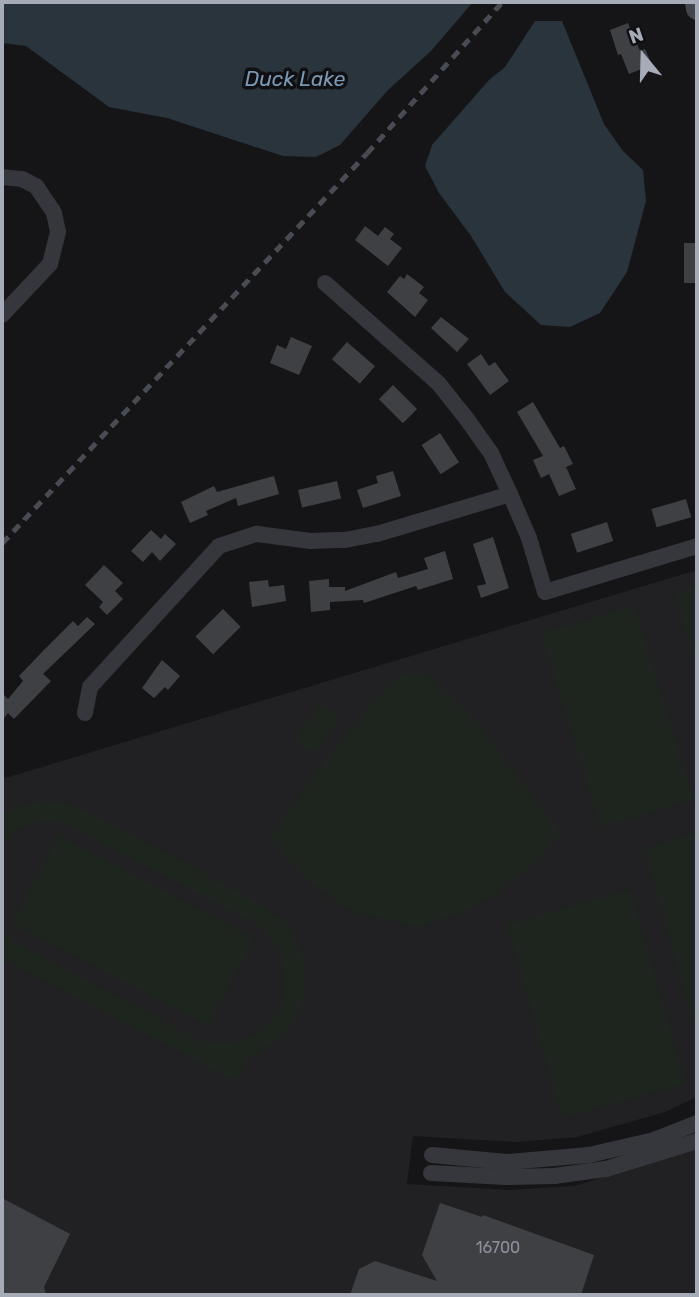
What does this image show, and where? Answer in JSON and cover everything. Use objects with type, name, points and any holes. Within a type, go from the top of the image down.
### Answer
[{"type":"main road","points":[[696,2],[697,8]]},
{"type":"street","points":[[2,177],[22,179],[36,186],[46,197],[56,223],[56,248],[40,277],[2,315]]},
{"type":"street","points":[[325,283],[367,317],[439,384],[491,453],[529,538],[545,592],[697,546]]},
{"type":"street","points":[[85,713],[90,687],[219,546],[257,534],[311,541],[377,534],[510,494]]},
{"type":"street","points":[[432,1155],[507,1162],[589,1155],[654,1140],[697,1124]]},
{"type":"street","points":[[431,1173],[506,1177],[554,1176],[606,1169],[697,1141]]},
{"type":"shaded area","points":[[697,570],[697,1097],[665,1112],[577,1137],[515,1142],[413,1136],[407,1184],[510,1190],[574,1186],[697,1149],[697,1295],[2,1295],[2,779]]},
{"type":"shaded area","points":[[697,586],[697,670],[674,593]]},
{"type":"shaded area","points":[[634,605],[693,799],[601,827],[541,633]]},
{"type":"shaded area","points":[[426,673],[474,719],[561,833],[537,862],[493,896],[465,911],[417,927],[358,913],[338,903],[302,875],[269,838],[330,754],[379,695],[400,674]]},
{"type":"shaded area","points":[[321,703],[340,717],[314,754],[295,739]]},
{"type":"shaded area","points":[[41,801],[71,804],[116,826],[261,904],[282,919],[293,933],[301,951],[306,978],[296,1018],[280,1038],[247,1060],[235,1082],[2,958],[2,930],[17,943],[203,1042],[244,1040],[262,1029],[275,1015],[283,999],[285,977],[282,959],[273,941],[259,926],[63,823],[42,822],[20,828],[2,843],[2,815],[12,809]]},
{"type":"shaded area","points":[[697,833],[697,1037],[644,848]]},
{"type":"shaded area","points":[[59,835],[254,939],[208,1026],[13,922]]},
{"type":"shaded area","points":[[630,889],[686,1083],[563,1118],[507,924]]},
{"type":"water","name":"Duck Lake","points":[[2,2],[473,2],[431,51],[388,90],[340,145],[316,157],[283,156],[167,118],[109,107],[26,46],[2,43]]},
{"type":"water","points":[[535,21],[562,21],[604,124],[623,151],[643,170],[646,201],[627,272],[600,313],[570,327],[541,325],[505,292],[471,236],[439,193],[425,166],[432,145],[489,80],[505,67]]},
{"type":"building","points":[[628,23],[640,51],[645,49],[652,65],[629,74],[621,54],[618,55],[610,30]]},
{"type":"building","points":[[365,226],[378,236],[385,227],[394,234],[390,239],[402,248],[388,266],[355,240]]},
{"type":"building","points":[[684,243],[697,243],[697,283],[684,283]]},
{"type":"building","points":[[407,274],[424,287],[419,293],[428,300],[415,317],[387,292],[400,276],[404,279]]},
{"type":"building","points":[[441,317],[469,339],[457,352],[431,328]]},
{"type":"building","points":[[291,337],[312,346],[299,375],[270,363],[277,345],[286,349]]},
{"type":"building","points":[[347,342],[375,366],[360,384],[332,359]]},
{"type":"building","points":[[481,354],[489,366],[495,362],[509,381],[490,395],[467,364]]},
{"type":"building","points":[[393,385],[417,409],[403,423],[379,399]]},
{"type":"building","points":[[533,402],[560,448],[564,446],[573,464],[566,467],[576,489],[559,496],[549,474],[541,478],[533,460],[543,456],[517,412]]},
{"type":"building","points":[[440,433],[459,462],[441,474],[422,445]]},
{"type":"building","points":[[393,471],[401,496],[363,508],[357,490],[378,483],[376,476]]},
{"type":"building","points":[[274,476],[279,494],[238,506],[236,498],[206,511],[208,515],[190,523],[181,502],[214,486],[217,492]]},
{"type":"building","points":[[337,481],[341,499],[302,508],[298,490]]},
{"type":"building","points":[[686,499],[691,517],[657,527],[651,509]]},
{"type":"building","points":[[607,522],[613,541],[577,553],[571,534]]},
{"type":"building","points":[[151,530],[161,539],[165,534],[176,544],[160,561],[152,552],[143,562],[131,551]]},
{"type":"building","points":[[493,537],[509,588],[481,598],[477,586],[486,584],[473,544]]},
{"type":"building","points":[[445,551],[453,579],[418,590],[416,586],[364,603],[363,600],[330,602],[330,610],[311,612],[309,581],[329,579],[329,587],[345,587],[345,591],[396,572],[398,578],[428,569],[424,558]]},
{"type":"building","points":[[104,565],[123,583],[115,591],[123,599],[107,615],[99,607],[103,602],[85,585]]},
{"type":"building","points":[[268,580],[269,587],[284,585],[286,601],[252,607],[249,582]]},
{"type":"building","points":[[223,609],[241,627],[213,654],[195,637]]},
{"type":"building","points":[[87,617],[95,624],[43,674],[51,681],[14,719],[8,713],[2,721],[2,693],[8,699],[23,681],[19,676],[42,652],[73,621],[78,626]]},
{"type":"building","points":[[162,660],[180,676],[168,690],[165,687],[154,698],[142,688]]},
{"type":"building","points":[[2,1198],[70,1234],[44,1287],[46,1295],[2,1295]]},
{"type":"building","points":[[440,1203],[482,1217],[483,1215],[594,1255],[581,1295],[350,1295],[359,1269],[375,1261],[437,1281],[422,1255]]},
{"type":"railway","points":[[2,543],[367,153],[502,2]]}]
